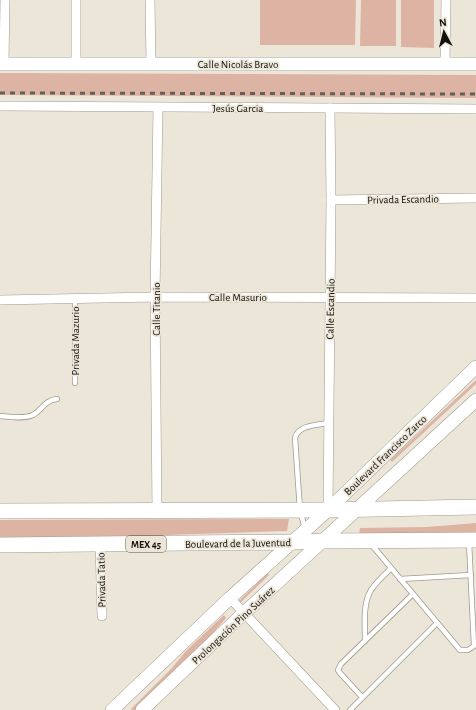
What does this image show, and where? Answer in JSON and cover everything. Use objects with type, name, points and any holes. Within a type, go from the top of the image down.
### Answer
[{"type":"main road","name":"Calle Nicolás Bravo","points":[[2,64],[476,64]]},
{"type":"main road","name":"Boulevard Francisco Zarco","points":[[292,542],[328,510],[476,367]]},
{"type":"main road","name":"Boulevard Francisco Zarco","points":[[324,541],[476,400]]},
{"type":"main road","points":[[0,511],[358,510],[476,507]]},
{"type":"main road","name":"Boulevard de la Juventud","points":[[0,546],[473,540]]},
{"type":"main road","name":"Prolongación Pino Suárez","points":[[142,710],[244,613],[324,541]]},
{"type":"main road","name":"Prolongación Pino Suárez","points":[[112,710],[230,598],[292,542]]},
{"type":"street","points":[[2,64],[5,0]]},
{"type":"street","points":[[76,0],[76,64]]},
{"type":"street","points":[[150,0],[152,64]]},
{"type":"street","points":[[445,64],[446,0]]},
{"type":"street","name":"Jesús Garcia","points":[[0,106],[476,109]]},
{"type":"street","name":"Calle Titanio","points":[[157,511],[155,297],[158,108]]},
{"type":"street","name":"Calle Escandio","points":[[328,510],[331,200],[330,108]]},
{"type":"street","name":"Privada Escandio","points":[[331,200],[476,198]]},
{"type":"street","name":"Calle Masurio","points":[[0,300],[155,297],[476,298]]},
{"type":"street","name":"Privada Tatio","points":[[100,544],[102,616]]},
{"type":"street","points":[[230,598],[333,709]]},
{"type":"lane","name":"Privada Mazurio","points":[[75,298],[75,383]]},
{"type":"lane","points":[[0,416],[25,417],[32,415],[44,404],[57,399]]},
{"type":"lane","points":[[305,531],[300,510],[295,438],[296,434],[302,428],[328,423]]},
{"type":"lane","points":[[369,541],[460,650],[468,650],[474,646],[471,576],[473,540]]},
{"type":"lane","points":[[365,641],[366,605],[369,594],[391,568]]},
{"type":"lane","points":[[400,579],[471,576]]},
{"type":"lane","points":[[362,697],[338,670],[341,664],[413,594]]},
{"type":"lane","points":[[350,710],[437,623]]},
{"type":"shaded area","points":[[260,0],[356,0],[355,45],[260,45]]},
{"type":"shaded area","points":[[361,0],[396,0],[396,46],[360,46]]},
{"type":"shaded area","points":[[401,0],[434,0],[434,48],[401,47]]},
{"type":"shaded area","points":[[0,73],[476,75],[476,98],[0,95]]},
{"type":"shaded area","points":[[476,380],[476,384],[392,462],[390,460]]},
{"type":"shaded area","points":[[289,519],[287,531],[168,535],[87,541],[0,541],[0,520]]},
{"type":"shaded area","points":[[476,523],[476,534],[359,534],[360,528],[426,527]]},
{"type":"shaded area","points":[[267,573],[269,575],[240,603],[239,601]]},
{"type":"shaded area","points":[[224,615],[226,618],[213,633],[135,710],[132,710],[131,709],[171,669],[186,651]]},
{"type":"railway","points":[[0,93],[476,94]]}]
